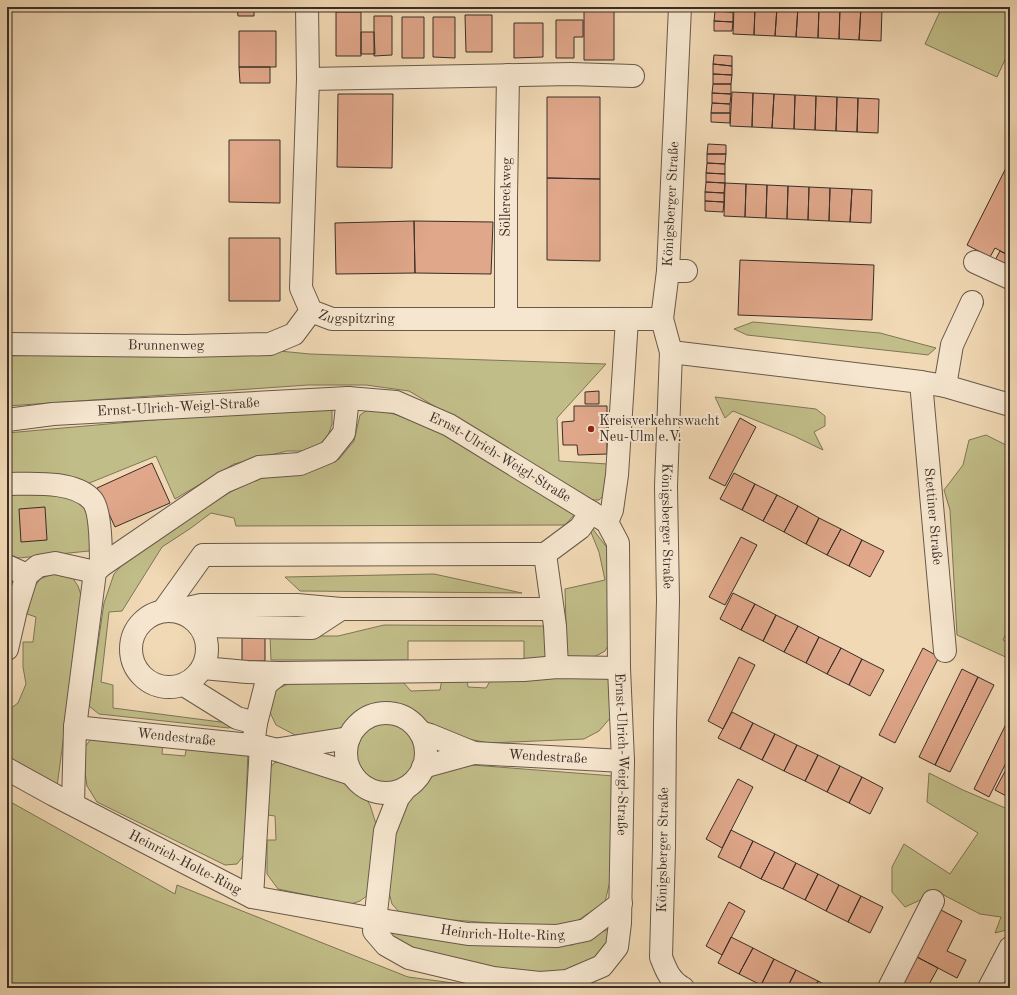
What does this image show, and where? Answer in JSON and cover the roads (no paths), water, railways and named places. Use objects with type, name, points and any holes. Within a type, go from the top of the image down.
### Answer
[{"type":"street","name":"Zugspitzring","points":[[307,7],[308,79],[301,288],[311,311],[332,319],[662,319]]},
{"type":"street","name":"Königsberger Straße","points":[[680,7],[677,271],[662,319],[671,352],[666,486],[668,600],[661,957],[667,973],[676,984],[683,988]]},
{"type":"street","points":[[308,79],[571,74],[633,76]]},
{"type":"street","name":"Söllereckweg","points":[[506,319],[508,75]]},
{"type":"street","points":[[976,262],[1010,278]]},
{"type":"street","points":[[945,386],[952,345],[972,302]]},
{"type":"street","name":"Brunnenweg","points":[[7,344],[185,346],[270,344],[294,334],[311,311]]},
{"type":"street","points":[[168,611],[203,555],[545,554],[580,528],[612,510],[617,475],[628,319]]},
{"type":"street","points":[[671,352],[921,382],[945,386],[1010,405]]},
{"type":"street","name":"Stettiner Straße","points":[[921,382],[920,475],[945,651]]},
{"type":"street","points":[[7,649],[12,609],[27,575],[38,566],[55,563],[98,569],[224,482],[259,467],[300,464],[329,452],[344,433],[348,398]]},
{"type":"street","name":"Ernst-Ulrich-Weigl-Straße","points":[[7,420],[53,414],[348,398],[396,402],[449,425],[599,517],[618,543],[619,668],[622,761],[621,903],[617,947],[602,966],[567,981],[540,983],[492,978],[409,958],[386,945],[382,941],[374,931],[375,919]]},
{"type":"street","points":[[7,484],[57,485],[77,490],[93,500],[98,516],[98,569],[75,727],[73,804]]},
{"type":"street","points":[[545,554],[557,667]]},
{"type":"street","points":[[7,566],[27,575]]},
{"type":"street","points":[[168,611],[183,613],[193,618],[205,635],[208,646],[207,657],[203,668],[195,678],[184,685],[171,688],[158,686],[146,680],[137,671],[132,659],[131,646],[134,634],[141,623],[151,615],[168,611],[201,605],[297,605],[341,609],[552,609]]},
{"type":"street","points":[[200,626],[312,628],[341,609]]},
{"type":"street","points":[[203,668],[280,673],[524,670],[557,667],[619,668]]},
{"type":"street","points":[[252,897],[263,747],[256,723],[266,684],[280,673]]},
{"type":"street","points":[[184,685],[237,718],[256,723]]},
{"type":"street","points":[[389,713],[401,716],[420,732],[426,755],[423,767],[413,783],[405,788],[384,794],[374,792],[365,788],[352,774],[347,763],[346,750],[349,738],[355,727],[365,719],[376,714],[389,713]]},
{"type":"street","name":"Wendestraße","points":[[75,727],[263,747],[352,774]]},
{"type":"street","name":"Wendestraße","points":[[420,732],[474,752],[622,761]]},
{"type":"street","name":"Wendestraße","points":[[263,747],[349,738]]},
{"type":"street","name":"Wendestraße","points":[[423,767],[474,752]]},
{"type":"street","name":"Heinrich-Holte-Ring","points":[[7,769],[252,897],[468,934],[557,936],[586,930],[621,903]]},
{"type":"street","points":[[375,919],[385,831],[398,798],[405,788]]},
{"type":"street","points":[[374,792],[385,831]]},
{"type":"street","points":[[889,988],[933,901]]},
{"type":"street","points":[[989,988],[1010,948]]},
{"type":"place","name":"Kreisverkehrswacht Neu-Ulm e.V.","points":[[591,429]]}]
